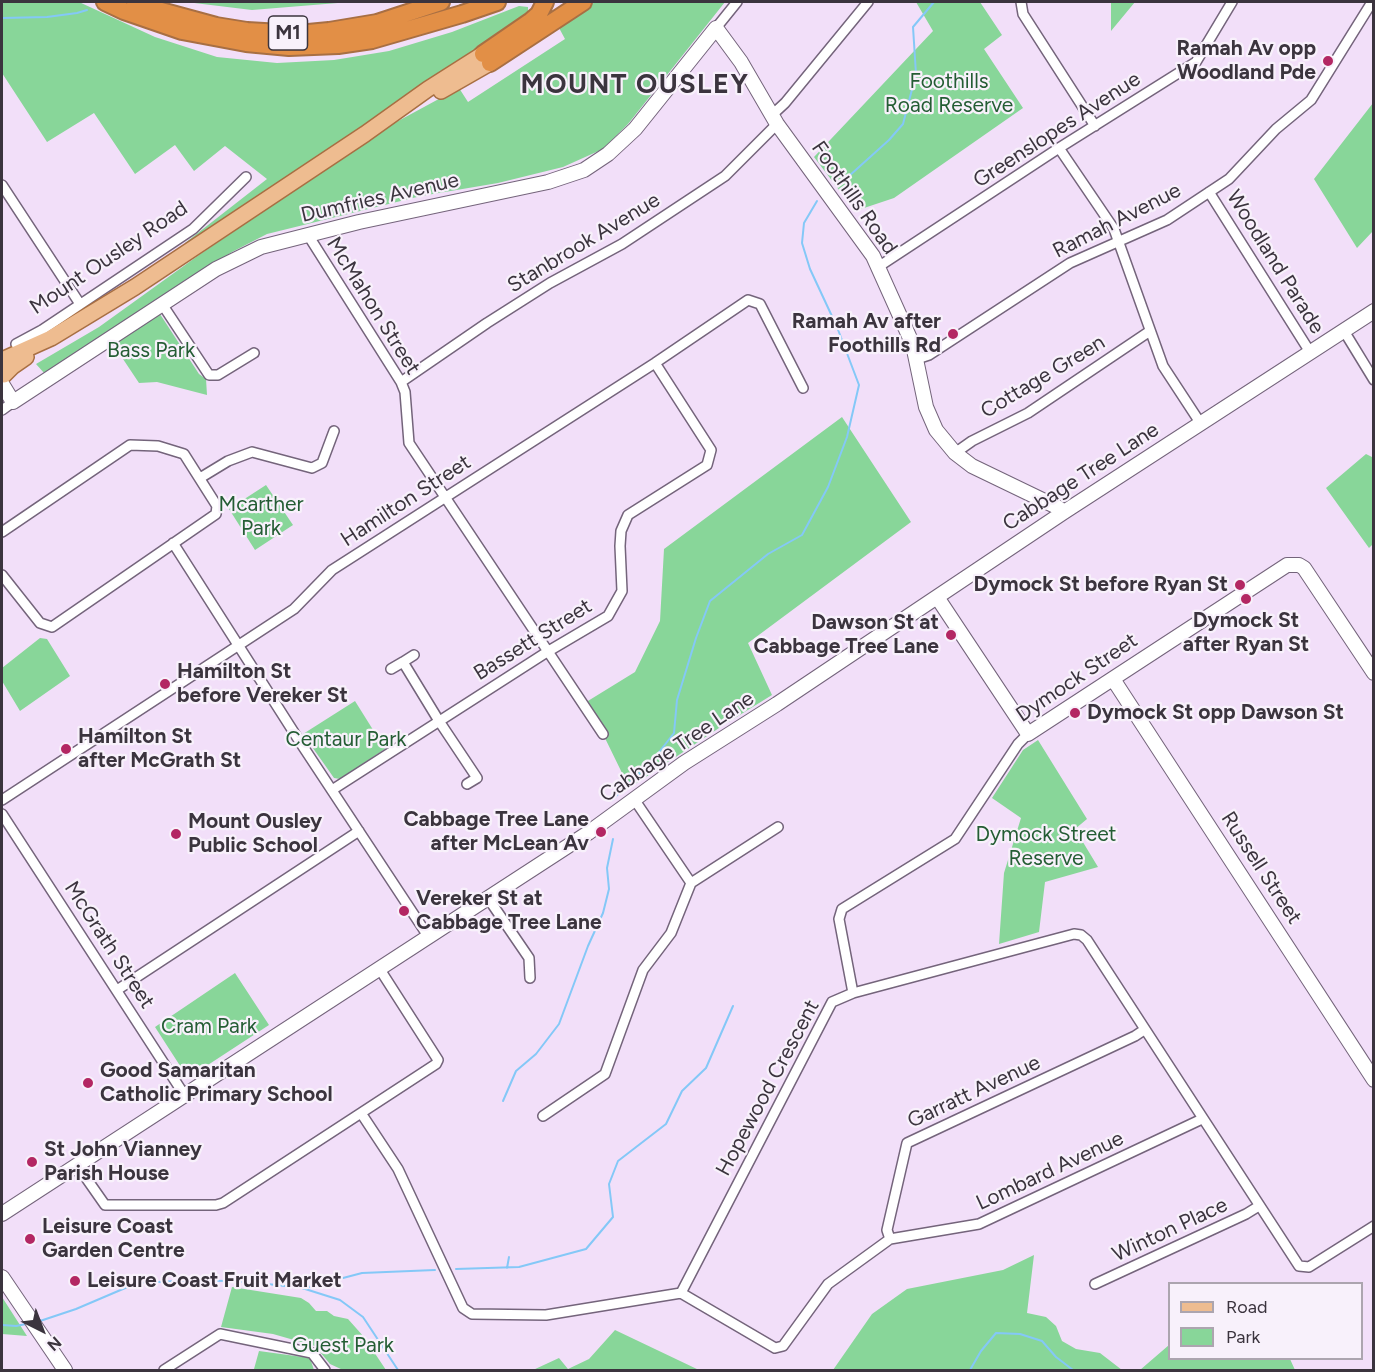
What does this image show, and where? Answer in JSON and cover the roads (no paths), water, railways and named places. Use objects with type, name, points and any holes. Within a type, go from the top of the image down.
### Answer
[{"type":"highway","name":"M1","points":[[105,2],[158,24],[216,39],[288,47],[338,45],[372,40],[497,2]]},
{"type":"highway","name":"M1","points":[[135,2],[216,26],[247,31],[298,34],[377,23],[441,2]]},
{"type":"highway","points":[[338,45],[399,39],[511,2]]},
{"type":"highway","points":[[486,58],[528,18],[533,8],[530,2]]},
{"type":"highway","points":[[486,58],[539,14],[545,2]]},
{"type":"highway","points":[[486,58],[583,2]]},
{"type":"main road","name":"Mount Ousley Road","points":[[2,373],[85,325],[135,288],[365,134],[413,99],[486,58]]},
{"type":"street","name":"Dumfries Avenue","points":[[7,406],[216,269],[261,247],[359,222],[548,182],[584,170],[608,154],[635,129],[737,2]]},
{"type":"street","name":"Stanbrook Avenue","points":[[401,382],[487,323],[550,283],[622,244],[725,176],[775,120],[792,95],[867,2]]},
{"type":"street","points":[[1021,2],[1023,15],[1095,126]]},
{"type":"street","name":"Greenslopes Avenue","points":[[878,267],[1059,148],[1196,62],[1232,2]]},
{"type":"street","name":"Ramah Avenue","points":[[917,359],[929,354],[1070,263],[1167,220],[1229,179],[1276,129],[1311,100],[1372,2]]},
{"type":"street","name":"Foothills Road","points":[[716,28],[741,62],[775,120],[867,248],[878,267],[914,345],[930,417],[936,430],[955,453],[972,466],[1064,512]]},
{"type":"street","points":[[1059,148],[1114,229],[1163,366],[1201,424]]},
{"type":"street","name":"Mount Ousley Road","points":[[16,344],[42,330],[193,230],[246,177]]},
{"type":"street","points":[[2,185],[80,304]]},
{"type":"street","name":"Woodland Parade","points":[[1209,192],[1310,352]]},
{"type":"street","name":"McMahon Street","points":[[308,235],[401,382],[405,392],[409,443],[603,734]]},
{"type":"street","name":"Hamilton Street","points":[[2,800],[294,609],[332,570],[655,363],[748,300],[760,304],[803,388]]},
{"type":"street","points":[[162,304],[209,375],[218,375],[254,353]]},
{"type":"street","name":"Cabbage Tree Lane","points":[[2,1214],[588,833],[684,763],[1374,311]]},
{"type":"street","name":"Cottage Green","points":[[955,453],[972,441],[1028,413],[1150,331]]},
{"type":"street","points":[[1344,331],[1374,380]]},
{"type":"street","name":"Bassett Street","points":[[332,790],[547,652],[608,616],[622,591],[621,531],[628,515],[707,465],[711,450],[655,363]]},
{"type":"street","points":[[2,373],[7,406]]},
{"type":"street","points":[[200,478],[228,461],[252,452],[312,468],[322,463],[334,431]]},
{"type":"street","points":[[2,532],[130,445],[158,446],[184,454],[218,506],[216,514],[52,627],[40,623],[2,575]]},
{"type":"street","points":[[173,543],[428,936]]},
{"type":"street","name":"Dymock Street","points":[[853,993],[838,919],[842,909],[955,839],[1018,744],[1028,734],[1287,565],[1293,563],[1304,568],[1374,673]]},
{"type":"street","points":[[937,597],[1028,734]]},
{"type":"street","points":[[391,669],[414,655]]},
{"type":"street","points":[[403,662],[477,778]]},
{"type":"street","name":"Russell Street","points":[[1113,679],[1374,1080]]},
{"type":"street","points":[[467,784],[487,772]]},
{"type":"street","points":[[634,799],[691,883]]},
{"type":"street","name":"McGrath Street","points":[[2,814],[185,1096]]},
{"type":"street","points":[[543,1116],[605,1074],[643,970],[671,933],[691,883],[778,826]]},
{"type":"street","points":[[117,990],[359,831]]},
{"type":"street","points":[[488,897],[529,958],[530,978]]},
{"type":"street","name":"Hopewood Crescent","points":[[681,1293],[832,1002],[853,993],[1074,934],[1081,935],[1088,940],[1144,1030],[1299,1266],[1309,1267],[1374,1226]]},
{"type":"street","points":[[77,1165],[105,1205],[216,1205],[224,1203],[436,1064],[438,1060],[379,968]]},
{"type":"street","name":"Garratt Avenue","points":[[890,1239],[887,1230],[907,1143],[1144,1030]]},
{"type":"street","points":[[361,1113],[398,1169],[463,1308],[472,1314],[546,1315],[681,1293]]},
{"type":"street","name":"Lombard Avenue","points":[[681,1293],[775,1348],[783,1346],[828,1284],[890,1239],[980,1224],[1202,1119]]},
{"type":"street","name":"Winton Place","points":[[1095,1284],[1259,1206]]},
{"type":"street","points":[[2,1276],[65,1371]]},
{"type":"street","points":[[164,1371],[220,1334],[312,1353],[326,1371]]},
{"type":"waterway","points":[[849,176],[889,140],[903,124],[916,74],[913,27],[934,2]]},
{"type":"waterway","points":[[2,18],[47,17],[87,10]]},
{"type":"waterway","points":[[612,800],[653,760],[674,733],[677,700],[710,601],[768,554],[802,535],[828,487],[847,437],[859,385],[837,327],[810,269],[802,243],[804,223],[817,201]]},
{"type":"waterway","points":[[503,1101],[516,1071],[536,1054],[559,1024],[603,913],[609,889],[607,868],[613,839]]},
{"type":"waterway","points":[[456,1269],[519,1267],[586,1249],[613,1217],[609,1184],[618,1161],[666,1124],[682,1091],[706,1068],[733,1006]]},
{"type":"waterway","points":[[507,1268],[509,1257]]},
{"type":"waterway","points":[[305,1288],[362,1273],[435,1270]]},
{"type":"waterway","points":[[37,1322],[76,1309],[137,1283],[199,1280],[250,1282],[302,1288],[340,1300],[363,1317],[398,1370]]},
{"type":"waterway","points":[[2,1325],[26,1324]]},
{"type":"waterway","points":[[970,1370],[981,1351],[996,1333],[1020,1334],[1042,1341],[1056,1357],[1073,1370]]},
{"type":"waterway","points":[[1079,1370],[1092,1370]]},
{"type":"waterway","points":[[1204,1370],[1217,1370]]},
{"type":"place","name":"Ramah Av opp Woodland Pde","points":[[1328,61]]},
{"type":"place","name":"Ramah Av after Foothills Rd","points":[[953,334]]},
{"type":"place","name":"Dymock St before Ryan St","points":[[1240,585]]},
{"type":"place","name":"Dymock St after Ryan St","points":[[1246,599]]},
{"type":"place","name":"Dawson St at Cabbage Tree Lane","points":[[951,635]]},
{"type":"place","name":"Hamilton St before Vereker St","points":[[165,684]]},
{"type":"place","name":"Dymock St opp Dawson St","points":[[1075,713]]},
{"type":"place","name":"Hamilton St after McGrath St","points":[[66,749]]},
{"type":"place","name":"Cabbage Tree Lane after McLean Av","points":[[601,832]]},
{"type":"place","name":"Mount Ousley Public School","points":[[176,834]]},
{"type":"place","name":"Vereker St at Cabbage Tree Lane","points":[[404,911]]},
{"type":"place","name":"Good Samaritan Catholic Primary School","points":[[88,1083]]},
{"type":"place","name":"St John Vianney Parish House","points":[[32,1162]]},
{"type":"place","name":"Leisure Coast Garden Centre","points":[[30,1239]]},
{"type":"place","name":"Leisure Coast Fruit Market","points":[[75,1281]]},
{"type":"district","name":"MOUNT OUSLEY","points":[[635,85]]},
{"type":"park label","name":"Foothills Road Reserve","points":[[949,94]]},
{"type":"park label","name":"Bass Park","points":[[151,351]]},
{"type":"park label","name":"Mcarther Park","points":[[261,517]]},
{"type":"park label","name":"Centaur Park","points":[[346,740]]},
{"type":"park label","name":"Dymock Street Reserve","points":[[1046,847]]},
{"type":"park label","name":"Cram Park","points":[[209,1027]]},
{"type":"park label","name":"Guest Park","points":[[343,1346]]}]
